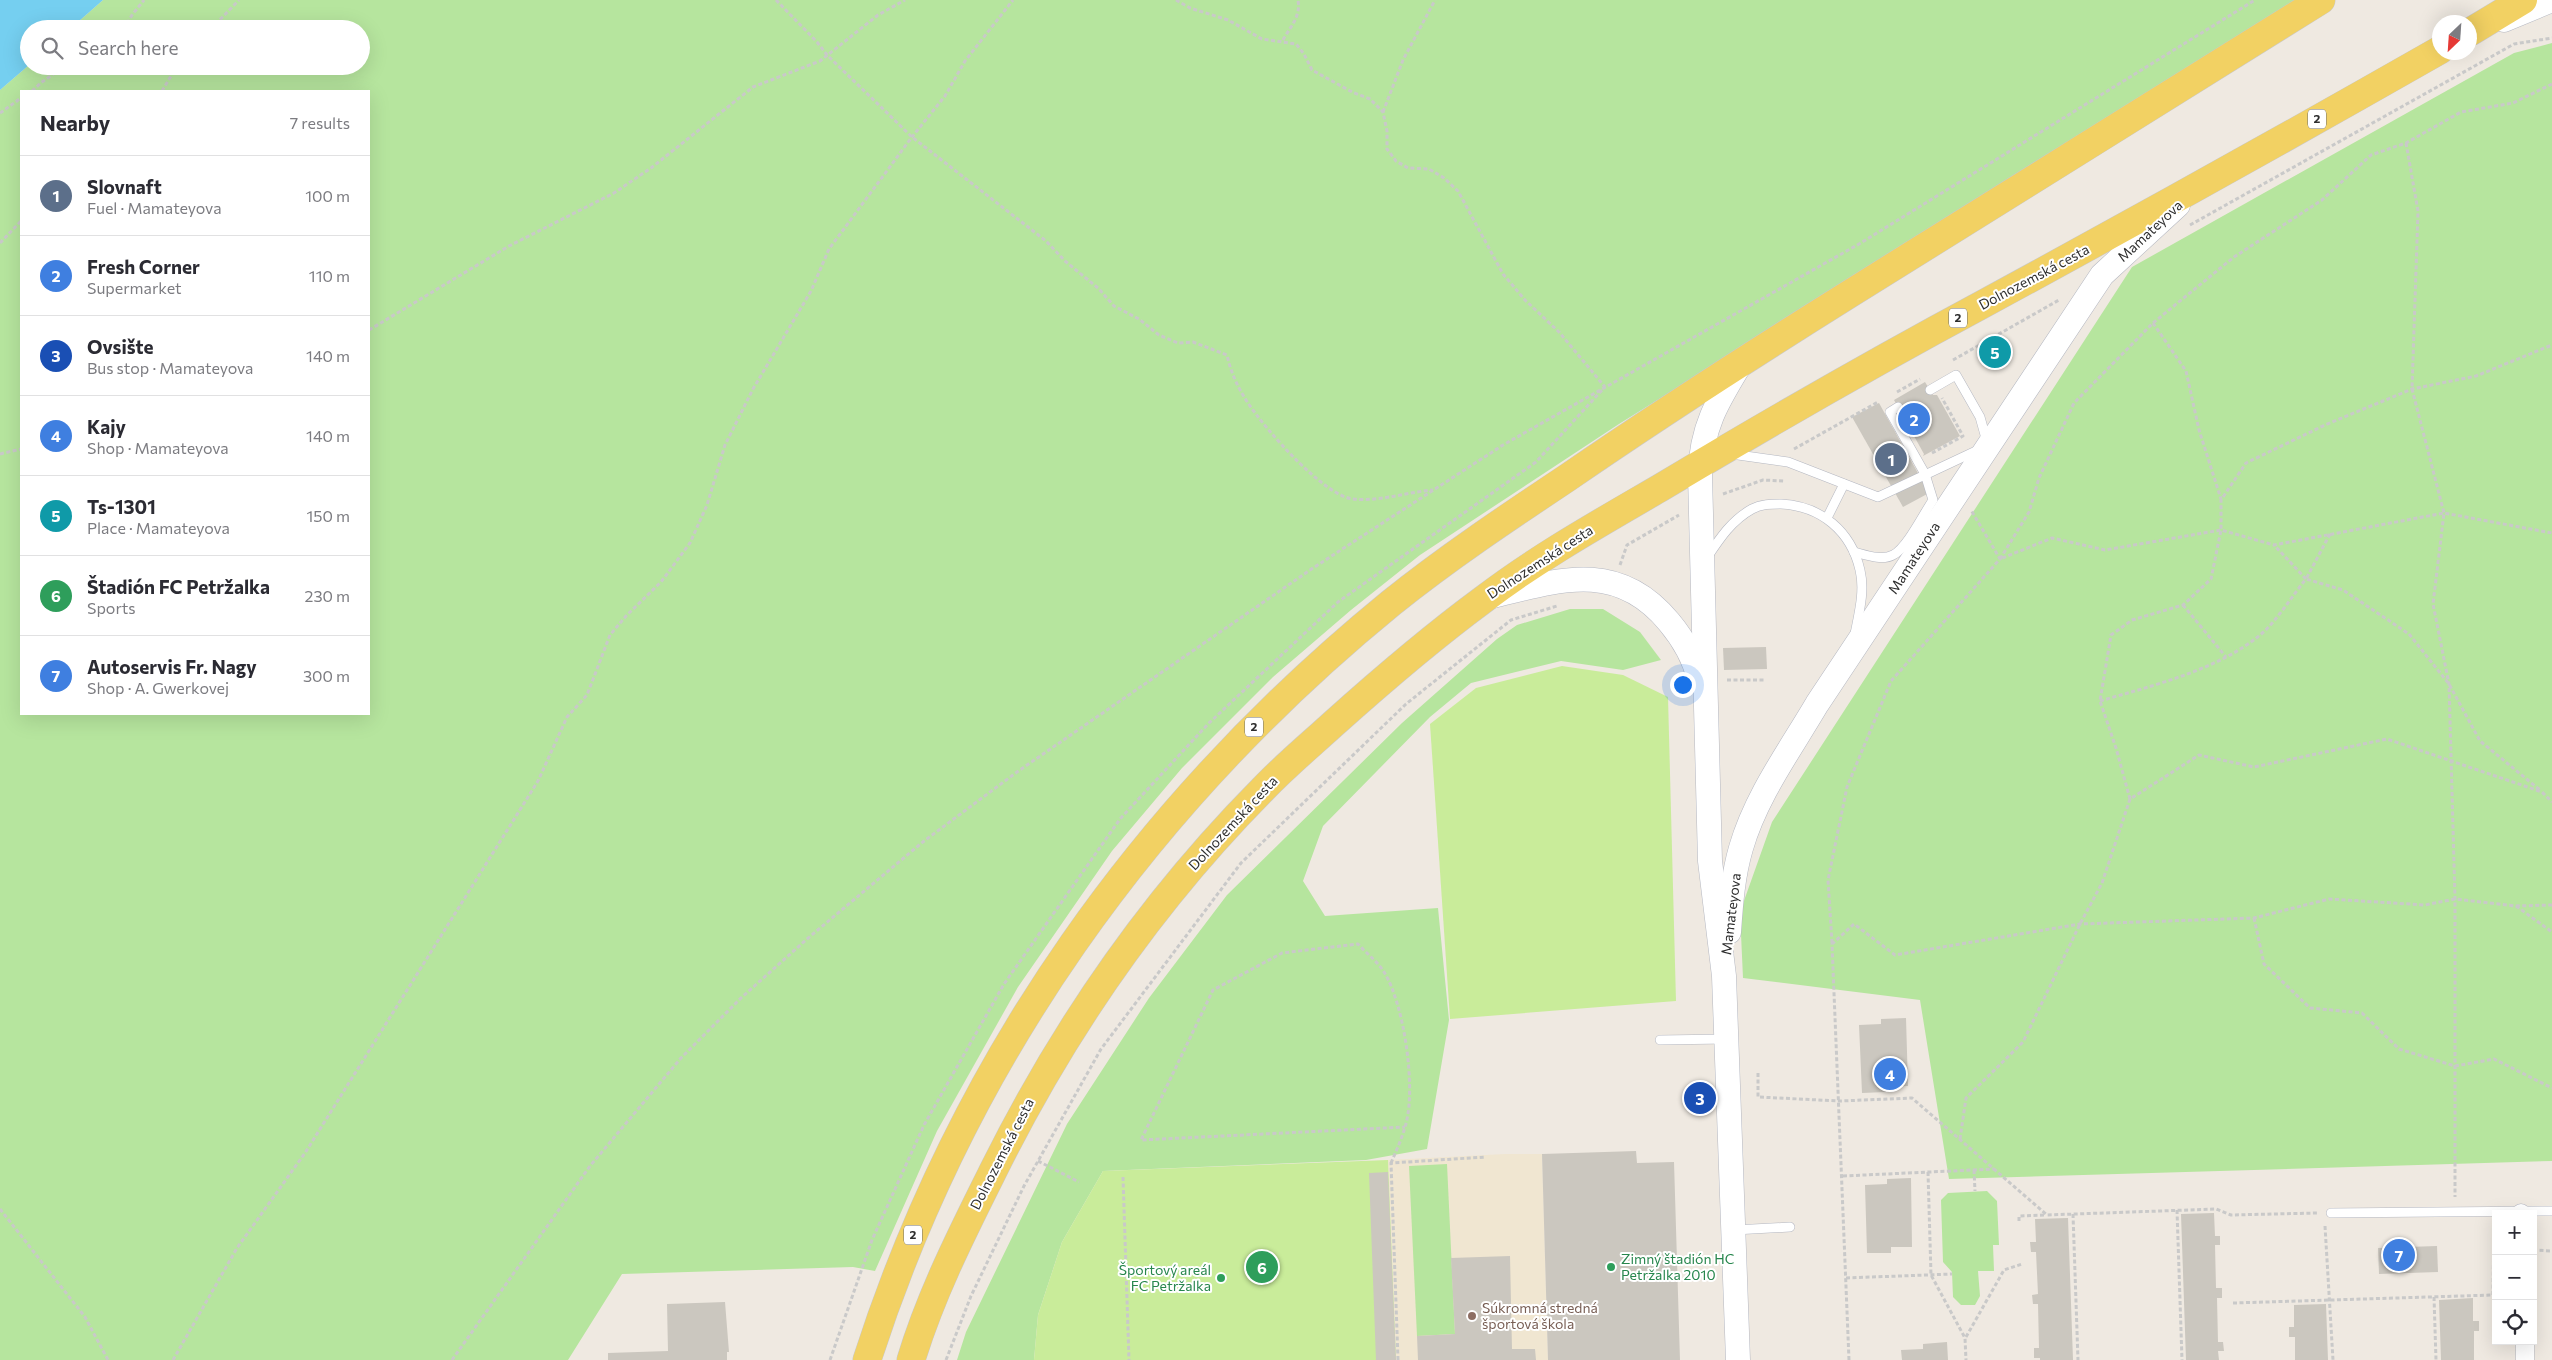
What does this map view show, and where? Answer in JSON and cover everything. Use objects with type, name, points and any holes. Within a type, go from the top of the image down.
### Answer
[{"type":"main road","name":"2","points":[[867,1360],[891,1290],[920,1218],[999,1059],[1050,976],[1098,907],[1151,838],[1190,794],[1298,684],[1410,588],[1526,505],[1744,360],[2321,0]]},
{"type":"main road","points":[[2477,28],[2523,0]]},
{"type":"main road","name":"Dolnozemská cesta","points":[[912,1360],[928,1313],[961,1236],[1024,1110],[1046,1070],[1103,982],[1191,868],[1266,785],[1386,677],[1485,598],[1571,541],[1711,456],[1905,346],[2195,189],[2432,55]]},
{"type":"street","points":[[2477,29],[2552,0]]},
{"type":"street","name":"Mamateyova","points":[[1724,976],[1733,883],[1748,829],[1800,732],[2102,275],[2195,189]]},
{"type":"street","name":"Mamateyova","points":[[1738,1360],[1724,976],[1710,861],[1704,563],[1711,456],[1703,440],[1711,414],[1744,360]]},
{"type":"street","points":[[1485,598],[1574,579],[1602,580],[1628,588],[1658,610],[1682,639],[1696,665],[1706,706]]},
{"type":"street","points":[[2525,1345],[2526,1360]]},
{"type":"lane","points":[[1711,456],[1736,456],[1788,462],[1878,497],[1988,446],[1980,417],[1956,375],[1933,388]]},
{"type":"lane","points":[[1854,552],[1885,557],[1893,555],[1903,546],[1932,500],[1925,474],[1890,412],[1898,407]]},
{"type":"lane","points":[[1826,518],[1844,484]]},
{"type":"lane","points":[[1704,563],[1724,533],[1742,515],[1754,508],[1769,504],[1794,505],[1817,512],[1842,531],[1854,552],[1860,570],[1862,591],[1851,654]]},
{"type":"lane","points":[[1660,1040],[1726,1039]]},
{"type":"lane","points":[[2537,1212],[2552,1211]]},
{"type":"lane","points":[[2328,1213],[2492,1212]]},
{"type":"lane","points":[[1734,1230],[1790,1227]]},
{"type":"path","points":[[130,20],[144,0]]},
{"type":"path","points":[[220,20],[239,0]]},
{"type":"path","points":[[776,0],[817,42],[827,55],[912,137],[1046,241],[1065,261],[1098,288],[1114,306],[1138,319],[1159,335],[1178,343],[1192,342],[1227,355],[1230,372],[1249,404],[1287,449],[1327,488],[1352,499],[1377,498],[1433,490]]},
{"type":"path","points":[[370,329],[509,246],[614,193],[651,168],[754,87],[794,73],[827,55],[878,15],[905,0]]},
{"type":"path","points":[[173,1360],[237,1248],[310,1145],[538,781],[567,718],[586,695],[610,635],[660,582],[690,543],[707,505],[725,444],[753,389],[811,291],[829,248],[945,96],[965,61],[1013,0]]},
{"type":"path","points":[[1176,0],[1190,8],[1228,20],[1262,39],[1283,40],[1296,44],[1304,54],[1312,70],[1352,92],[1370,99],[1384,112]]},
{"type":"path","points":[[1283,40],[1296,22],[1300,7],[1298,0]]},
{"type":"path","points":[[1434,0],[1403,60],[1384,112],[1387,149],[1396,161],[1408,168],[1428,168],[1444,178],[1458,191],[1503,274],[1525,300],[1560,332],[1605,387]]},
{"type":"path","points":[[452,1360],[590,1166],[634,1111],[681,1058],[728,1011],[800,946],[924,841],[1017,772],[1305,573],[1518,435],[1859,244],[2255,0]]},
{"type":"path","points":[[2186,228],[2514,44],[2552,39]]},
{"type":"path","points":[[33,90],[52,75]]},
{"type":"path","points":[[163,90],[172,75]]},
{"type":"path","points":[[1849,1360],[1840,1101],[1828,880],[1847,787],[1891,681],[2000,559],[2029,512],[2040,478],[2074,403],[2153,323],[2234,257],[2322,200],[2371,155],[2406,143],[2461,112],[2513,103],[2552,84]]},
{"type":"path","points":[[0,113],[20,99]]},
{"type":"path","points":[[2406,143],[2418,211],[2412,389],[2444,512],[2433,604],[2448,684],[2449,762],[2455,900],[2455,1213]]},
{"type":"path","points":[[0,243],[20,222]]},
{"type":"path","points":[[1960,1139],[1966,1098],[2023,1042],[2102,883],[2130,799],[2116,748],[2100,701],[2111,636],[2132,620],[2183,605],[2212,579],[2221,530],[2221,500],[2199,430],[2186,371],[2153,323]]},
{"type":"path","points":[[2221,500],[2246,463],[2325,425],[2412,389],[2476,376],[2552,344]]},
{"type":"path","points":[[1925,458],[1963,436],[1933,388]]},
{"type":"path","points":[[0,454],[20,449]]},
{"type":"path","points":[[1959,489],[2000,559]]},
{"type":"path","points":[[2000,559],[2052,538],[2105,550],[2221,530],[2274,545],[2444,512],[2552,533]]},
{"type":"path","points":[[2100,701],[2160,683],[2226,657],[2260,635],[2306,579],[2330,534]]},
{"type":"path","points":[[2274,545],[2306,579],[2343,590],[2409,634],[2448,684],[2480,741],[2552,802]]},
{"type":"path","points":[[946,1360],[971,1296],[1038,1161],[1101,1049],[1241,862],[1406,704],[1511,620],[1561,605]]},
{"type":"path","points":[[2183,605],[2226,657]]},
{"type":"path","points":[[1705,679],[1766,680]]},
{"type":"path","points":[[2130,799],[2199,754],[2254,767],[2387,739],[2449,762],[2542,792]]},
{"type":"path","points":[[1832,944],[1854,924],[1895,955],[2080,924],[2254,918],[2330,899],[2425,905],[2455,900],[2515,906],[2552,905]]},
{"type":"path","points":[[2515,906],[2552,932]]},
{"type":"path","points":[[2254,918],[2264,964],[2310,1008],[2362,1014],[2399,1049],[2455,1066],[2494,1059],[2552,1088]]},
{"type":"path","points":[[1398,1360],[1391,1163],[1405,1128],[1408,1117],[1408,1064],[1402,1020],[1384,972],[1358,944],[1282,952],[1213,990],[1141,1140],[1405,1128]]},
{"type":"path","points":[[1758,1073],[1758,1097],[1840,1101],[1912,1098],[2046,1215]]},
{"type":"path","points":[[1391,1163],[1486,1157]]},
{"type":"path","points":[[1038,1161],[1079,1182]]},
{"type":"path","points":[[1842,1176],[1995,1169]]},
{"type":"path","points":[[1974,1170],[1975,1191]]},
{"type":"path","points":[[1928,1172],[1931,1275],[1966,1338],[1966,1360]]},
{"type":"path","points":[[1123,1177],[1129,1360]]},
{"type":"path","points":[[0,1209],[85,1317],[108,1360]]},
{"type":"path","points":[[2019,1221],[2019,1216],[2177,1210],[2216,1209],[2231,1215],[2328,1213],[2333,1360]]},
{"type":"path","points":[[2177,1210],[2182,1360]]},
{"type":"path","points":[[2073,1214],[2078,1360]]},
{"type":"path","points":[[2537,1250],[2552,1251]]},
{"type":"path","points":[[2233,1303],[2493,1294],[2495,1255]]},
{"type":"path","points":[[1966,1338],[2004,1270],[2022,1264]]},
{"type":"path","points":[[1846,1278],[1952,1274]]},
{"type":"path","points":[[2434,1297],[2436,1360]]},
{"type":"shaded area","points":[[1542,1154],[1548,1360],[1396,1360],[1388,1160]]},
{"type":"green space","points":[[103,0],[2298,0],[1619,424],[1420,555],[1351,610],[1273,677],[1182,768],[1112,851],[1018,987],[937,1131],[875,1271],[853,1267],[622,1274],[568,1360],[0,1360],[0,90],[20,73],[20,75],[370,75],[370,20],[80,20]]},
{"type":"green space","points":[[2552,43],[2552,1161],[1949,1179],[1920,1000],[1743,978],[1740,912],[1772,822],[2132,267],[2514,53]]},
{"type":"green space","points":[[1570,609],[1603,609],[1640,632],[1661,660],[1623,670],[1561,661],[1471,683],[1430,717],[1323,826],[1303,881],[1325,916],[1438,908],[1449,1020],[1427,1149],[1366,1160],[1103,1171],[1062,1242],[1038,1315],[1034,1360],[957,1360],[966,1332],[1067,1124],[1149,998],[1227,895],[1402,723],[1497,639],[1517,625]]},
{"type":"green space","points":[[1562,666],[1623,675],[1668,697],[1676,1001],[1450,1019],[1430,724],[1476,688]]},
{"type":"green space","name":"Športový areál FC Petržalka","points":[[1388,1160],[1396,1360],[1034,1360],[1038,1315],[1062,1242],[1103,1171]]},
{"type":"green space","points":[[1447,1164],[1455,1334],[1417,1336],[1409,1166]]},
{"type":"green space","points":[[1987,1191],[1997,1201],[1999,1245],[1993,1245],[1994,1271],[1978,1271],[1980,1296],[1975,1305],[1961,1305],[1953,1297],[1952,1272],[1943,1262],[1941,1200],[1948,1193]]},
{"type":"water","points":[[0,0],[103,0],[80,20],[20,20],[20,73],[0,90]]},
{"type":"building","points":[[1996,348],[1999,353],[1993,357],[1990,352]]},
{"type":"building","points":[[1925,382],[1933,395],[1937,395],[1960,436],[1923,456],[1924,454],[1894,400]]},
{"type":"building","points":[[1879,403],[1929,493],[1903,507],[1852,417]]},
{"type":"building","points":[[1766,647],[1767,669],[1724,670],[1723,648]]},
{"type":"building","points":[[1906,1018],[1908,1086],[1886,1087],[1886,1092],[1862,1093],[1859,1025],[1881,1024],[1881,1019]]},
{"type":"building","name":"Zimný štadión HC Petržalka 2010","points":[[1636,1151],[1637,1163],[1674,1162],[1680,1360],[1548,1360],[1542,1154]]},
{"type":"building","points":[[1388,1172],[1396,1360],[1376,1360],[1369,1173]]},
{"type":"building","points":[[1911,1178],[1912,1247],[1891,1247],[1891,1253],[1867,1253],[1865,1185],[1887,1184],[1887,1179]]},
{"type":"building","points":[[2214,1213],[2215,1236],[2220,1236],[2220,1245],[2215,1245],[2216,1288],[2222,1288],[2222,1298],[2217,1298],[2218,1342],[2223,1342],[2224,1351],[2218,1351],[2219,1360],[2186,1360],[2181,1214]]},
{"type":"building","points":[[2068,1218],[2073,1360],[2040,1360],[2040,1358],[2034,1358],[2034,1348],[2039,1348],[2038,1304],[2033,1304],[2032,1295],[2038,1294],[2036,1252],[2031,1252],[2030,1242],[2036,1242],[2035,1219]]},
{"type":"building","points":[[2437,1246],[2438,1272],[2379,1274],[2378,1248]]},
{"type":"building","points":[[1510,1256],[1512,1349],[1535,1349],[1536,1360],[1418,1360],[1417,1336],[1455,1334],[1451,1258]]},
{"type":"building","points":[[2473,1298],[2473,1321],[2479,1321],[2479,1331],[2474,1331],[2474,1360],[2441,1360],[2439,1300]]},
{"type":"building","points":[[725,1302],[729,1352],[727,1352],[727,1360],[608,1360],[608,1353],[668,1351],[667,1304]]},
{"type":"building","points":[[2326,1304],[2328,1360],[2295,1360],[2295,1337],[2289,1337],[2289,1327],[2294,1327],[2294,1305]]},
{"type":"building","points":[[1947,1342],[1948,1360],[1902,1360],[1901,1350],[1923,1349],[1923,1344]]},
{"type":"place","name":"Ts-1301","points":[[1995,352]]},
{"type":"place","name":"Fresh Corner","points":[[1914,419]]},
{"type":"place","name":"Slovnaft","points":[[1891,459]]},
{"type":"place","name":"Kajy","points":[[1890,1074]]},
{"type":"place","name":"Ovsište","points":[[1700,1098]]},
{"type":"place","name":"Autoservis Fr. Nagy","points":[[2399,1255]]},
{"type":"place","name":"Štadión FC Petržalka","points":[[1262,1267]]},
{"type":"place","name":"Zimný štadión HC Petržalka 2010","points":[[1611,1267]]},
{"type":"place","name":"Športový areál FC Petržalka","points":[[1221,1278]]},
{"type":"place","name":"Súkromná stredná športová škola","points":[[1472,1316]]}]
